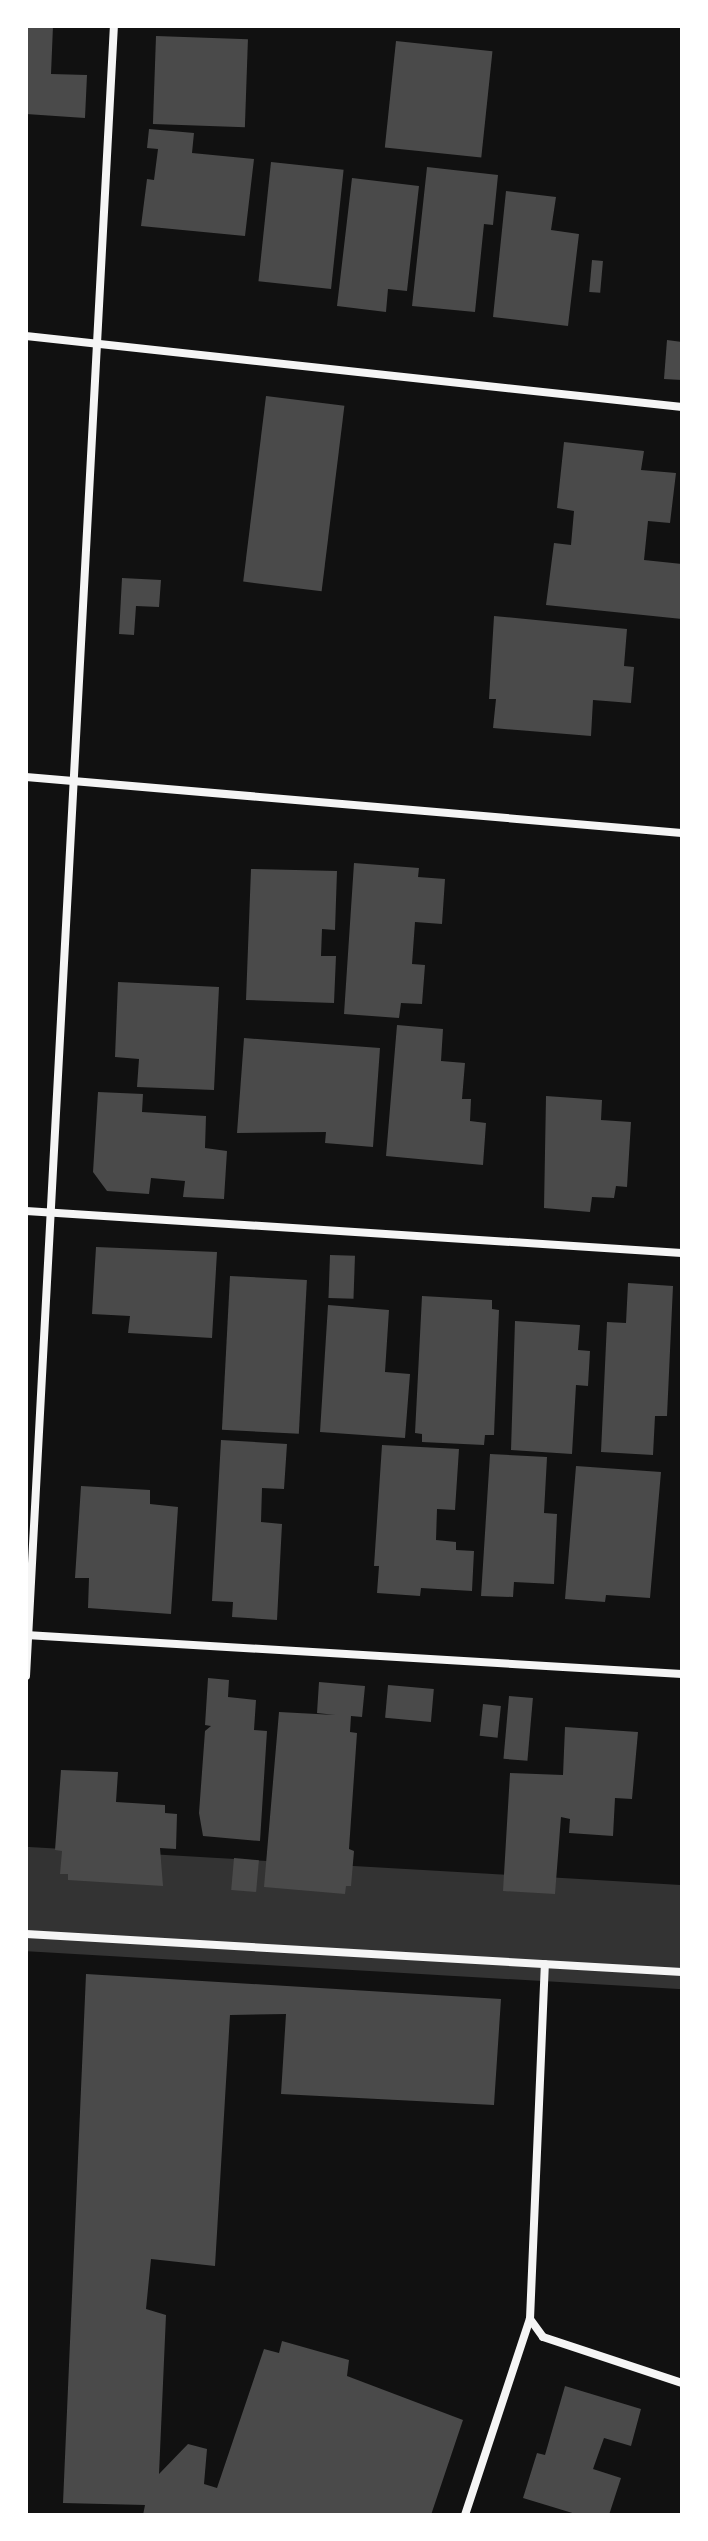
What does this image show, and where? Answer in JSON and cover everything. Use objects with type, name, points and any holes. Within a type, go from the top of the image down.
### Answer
[{"type":"street","points":[[26,1676],[114,26]]},
{"type":"street","points":[[26,336],[682,407]]},
{"type":"street","points":[[26,777],[682,833]]},
{"type":"street","points":[[26,1211],[682,1253]]},
{"type":"street","points":[[27,1635],[682,1674]]},
{"type":"street","points":[[26,1934],[682,1972]]},
{"type":"street","points":[[465,2515],[530,2319],[545,1964]]},
{"type":"street","points":[[530,2319],[543,2337],[682,2383]]},
{"type":"building","points":[[26,26],[53,26],[51,74],[87,75],[85,118],[26,114]]},
{"type":"building","points":[[156,36],[248,39],[245,127],[153,124]]},
{"type":"building","points":[[396,41],[492,51],[481,158],[385,147]]},
{"type":"building","points":[[149,129],[194,133],[192,153],[254,159],[245,236],[141,226],[147,179],[154,180],[158,149],[147,148]]},
{"type":"building","points":[[271,162],[344,170],[331,289],[258,281]]},
{"type":"building","points":[[427,167],[498,175],[493,225],[484,224],[475,312],[412,306]]},
{"type":"building","points":[[352,178],[419,186],[407,291],[388,289],[386,312],[337,306]]},
{"type":"building","points":[[506,191],[556,197],[551,230],[579,234],[568,326],[493,317]]},
{"type":"building","points":[[592,260],[603,261],[600,293],[589,292]]},
{"type":"building","points":[[667,340],[682,342],[682,380],[664,379]]},
{"type":"building","points":[[266,396],[344,406],[322,591],[243,582]]},
{"type":"building","points":[[564,442],[644,451],[641,470],[676,473],[670,523],[648,521],[644,560],[682,564],[682,619],[546,605],[554,543],[571,545],[574,511],[557,508]]},
{"type":"building","points":[[122,578],[161,580],[159,607],[136,606],[134,635],[119,634]]},
{"type":"building","points":[[494,616],[627,629],[624,666],[634,667],[631,703],[593,700],[591,736],[493,728],[496,699],[489,699]]},
{"type":"building","points":[[354,863],[419,868],[418,877],[445,879],[442,924],[415,922],[412,964],[425,965],[422,1004],[401,1003],[399,1018],[344,1014]]},
{"type":"building","points":[[251,869],[337,871],[335,930],[322,929],[321,956],[336,956],[334,1003],[246,1000]]},
{"type":"building","points":[[118,982],[219,987],[214,1090],[137,1087],[139,1059],[115,1057]]},
{"type":"building","points":[[397,1025],[443,1029],[441,1061],[465,1063],[462,1099],[471,1099],[470,1121],[486,1123],[483,1165],[386,1156]]},
{"type":"building","points":[[244,1038],[380,1048],[373,1147],[325,1143],[326,1132],[237,1133]]},
{"type":"building","points":[[98,1092],[143,1094],[142,1112],[206,1116],[205,1148],[227,1151],[224,1199],[183,1197],[185,1181],[151,1178],[149,1194],[107,1191],[93,1172]]},
{"type":"building","points":[[546,1096],[602,1100],[601,1120],[631,1122],[627,1187],[616,1186],[614,1198],[592,1197],[590,1212],[544,1208]]},
{"type":"building","points":[[96,1247],[217,1252],[212,1338],[128,1333],[130,1316],[92,1314]]},
{"type":"building","points":[[330,1255],[355,1256],[353,1299],[328,1298]]},
{"type":"building","points":[[230,1276],[307,1280],[299,1434],[222,1430]]},
{"type":"building","points":[[628,1283],[673,1286],[667,1416],[655,1416],[653,1455],[601,1452],[607,1322],[626,1323]]},
{"type":"building","points":[[422,1296],[492,1300],[492,1309],[499,1310],[494,1435],[485,1435],[484,1445],[422,1442],[422,1434],[415,1433]]},
{"type":"building","points":[[328,1305],[389,1310],[385,1372],[410,1374],[405,1438],[320,1432]]},
{"type":"building","points":[[515,1321],[580,1325],[578,1350],[590,1351],[588,1386],[576,1385],[572,1454],[511,1450]]},
{"type":"building","points":[[221,1440],[287,1444],[284,1489],[262,1488],[261,1522],[282,1524],[277,1620],[232,1617],[233,1602],[212,1601]]},
{"type":"building","points":[[382,1445],[459,1449],[455,1510],[437,1509],[436,1540],[456,1542],[456,1550],[474,1551],[472,1591],[421,1588],[420,1596],[377,1593],[379,1566],[374,1566]]},
{"type":"building","points":[[490,1454],[547,1457],[544,1513],[557,1514],[554,1584],[514,1582],[513,1597],[481,1596]]},
{"type":"building","points":[[576,1466],[661,1472],[650,1598],[606,1595],[605,1602],[565,1599]]},
{"type":"building","points":[[81,1486],[150,1490],[150,1504],[178,1507],[171,1614],[88,1608],[89,1578],[75,1578]]},
{"type":"building","points":[[208,1678],[229,1680],[228,1697],[256,1700],[254,1730],[267,1731],[260,1841],[203,1836],[199,1813],[205,1731],[211,1726],[205,1725]]},
{"type":"building","points":[[319,1682],[365,1686],[362,1717],[351,1716],[350,1732],[357,1733],[349,1849],[354,1851],[351,1886],[346,1886],[345,1894],[264,1887],[279,1712],[335,1715],[317,1713]]},
{"type":"building","points":[[388,1685],[434,1689],[431,1722],[385,1718]]},
{"type":"building","points":[[509,1696],[533,1698],[527,1761],[504,1759]]},
{"type":"building","points":[[483,1704],[501,1706],[498,1738],[480,1736]]},
{"type":"building","points":[[565,1727],[638,1732],[632,1799],[615,1798],[613,1836],[569,1833],[570,1819],[561,1817],[555,1894],[503,1891],[510,1773],[563,1775]]},
{"type":"building","points":[[61,1770],[118,1772],[116,1802],[165,1805],[165,1813],[177,1814],[176,1849],[160,1848],[163,1886],[68,1880],[68,1874],[60,1874],[62,1851],[55,1850]]},
{"type":"building","points":[[234,1858],[259,1860],[256,1892],[231,1890]]},
{"type":"building","points":[[86,1974],[501,1999],[494,2105],[281,2094],[286,2014],[230,2015],[215,2266],[151,2259],[146,2309],[166,2315],[159,2474],[188,2444],[207,2449],[204,2484],[217,2488],[264,2349],[279,2353],[282,2341],[349,2360],[347,2376],[463,2420],[431,2515],[143,2515],[145,2505],[63,2503]]},
{"type":"building","points":[[565,2386],[641,2409],[631,2446],[604,2438],[593,2469],[621,2478],[609,2515],[579,2515],[523,2498],[537,2453],[545,2455]]},
{"type":"waterway","points":[[26,1899],[682,1937]]}]
